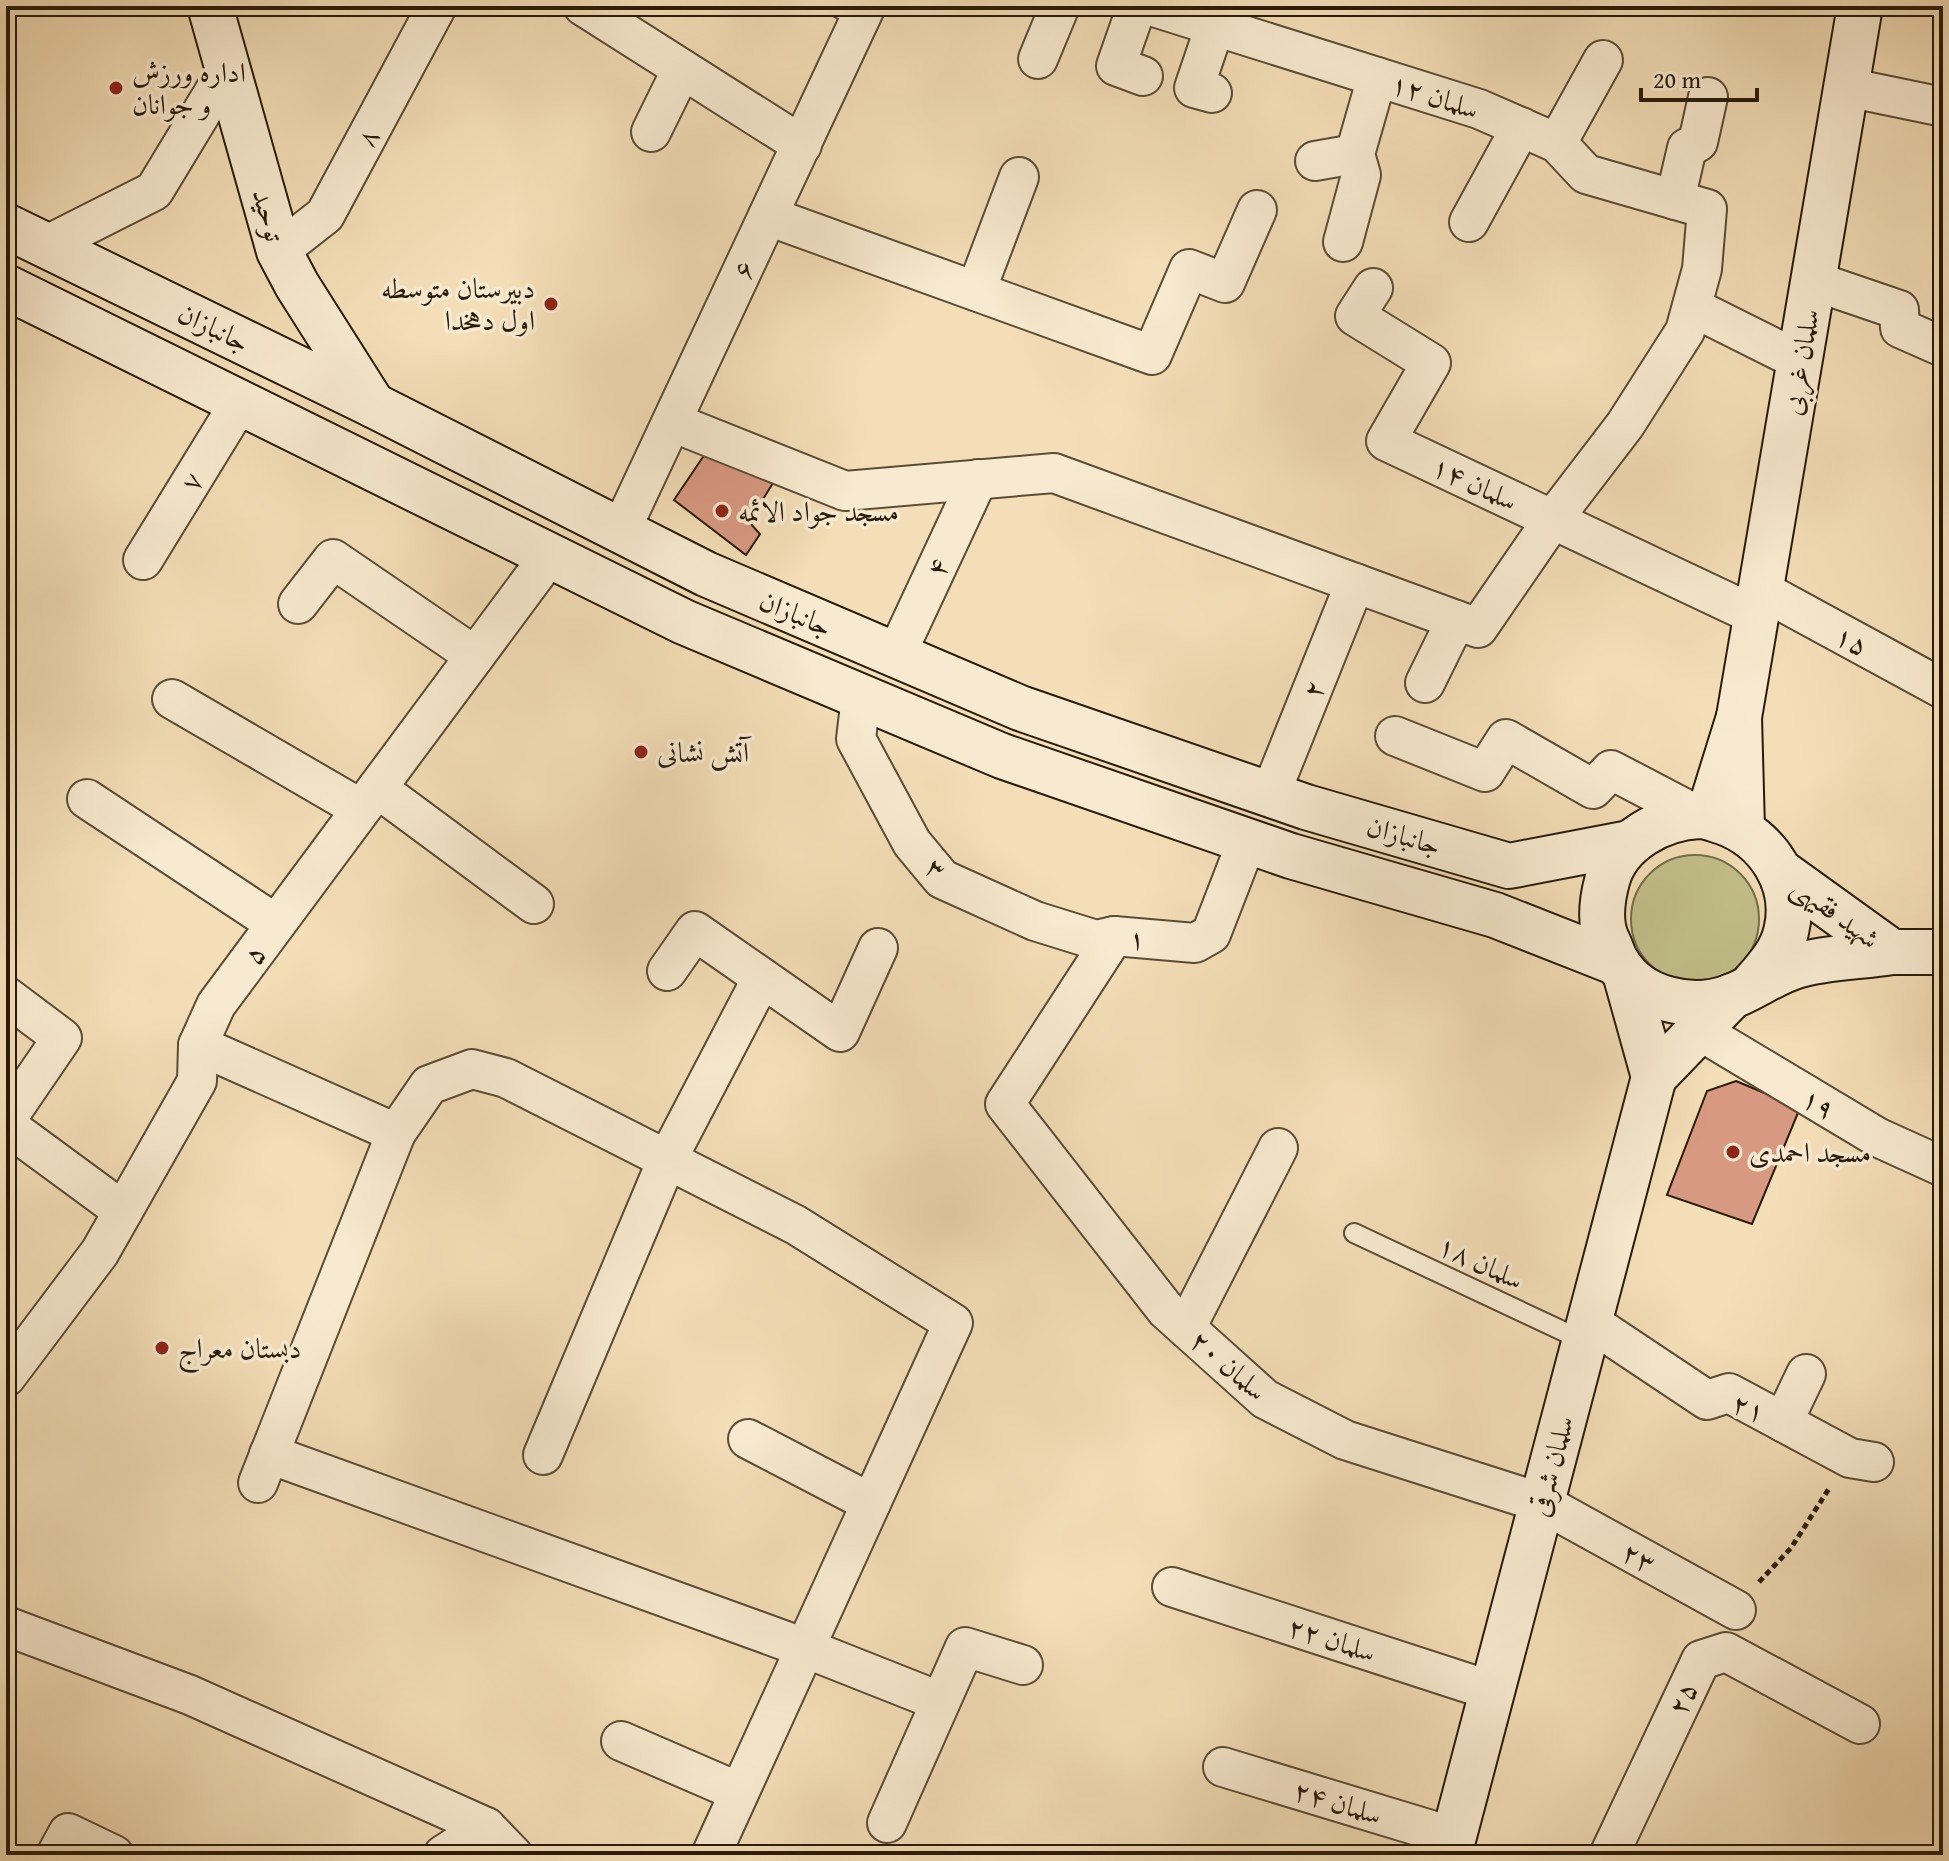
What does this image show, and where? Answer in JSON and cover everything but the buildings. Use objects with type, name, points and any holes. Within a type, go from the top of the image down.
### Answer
[{"type":"street","name":"توحید","points":[[210,6],[279,251],[373,405]]},
{"type":"street","name":"۸","points":[[279,251],[325,215],[437,6]]},
{"type":"street","points":[[583,6],[802,145]]},
{"type":"street","points":[[1038,59],[1060,6]]},
{"type":"street","points":[[1137,6],[1116,66],[1143,76]]},
{"type":"street","name":"سلمان ۱۲","points":[[1151,6],[1232,22],[1377,77],[1479,109],[1557,143],[1586,174],[1691,205]]},
{"type":"street","name":"سلمان غربی","points":[[1716,820],[1739,717],[1860,6]]},
{"type":"street","name":"۶","points":[[620,532],[802,145],[854,10]]},
{"type":"street","points":[[1212,93],[1194,88],[1232,22]]},
{"type":"street","points":[[1557,143],[1603,60]]},
{"type":"street","points":[[47,245],[154,191],[229,67]]},
{"type":"street","points":[[651,132],[682,69]]},
{"type":"street","points":[[1343,242],[1361,175],[1355,154],[1377,77]]},
{"type":"street","points":[[1846,87],[1943,107]]},
{"type":"street","points":[[672,422],[845,491],[1054,473],[1478,628],[1553,519],[1625,425],[1685,331],[1702,269],[1691,205],[1687,148],[1698,142],[1708,97]]},
{"type":"street","points":[[1469,222],[1521,127]]},
{"type":"street","points":[[1315,161],[1355,154]]},
{"type":"street","points":[[976,291],[1019,177]]},
{"type":"street","points":[[768,216],[1152,355],[1189,269],[1225,283],[1257,210]]},
{"type":"street","name":"جانبازان","points":[[6,226],[373,405],[706,574],[1020,708],[1270,795],[1509,866],[1629,843]]},
{"type":"street","points":[[1814,281],[1899,310],[1900,328],[1943,347]]},
{"type":"street","name":"جانبازان","points":[[6,287],[684,622],[861,697],[1002,756],[1247,841],[1495,915],[1621,968]]},
{"type":"street","name":"سلمان ۱۴","points":[[1373,288],[1355,316],[1431,363],[1386,441],[1553,519],[1759,603]]},
{"type":"street","points":[[1692,307],[1800,361]]},
{"type":"street","name":"۷","points":[[143,560],[240,402]]},
{"type":"street","name":"۴","points":[[896,655],[978,479]]},
{"type":"street","name":"۵","points":[[8,1371],[100,1252],[197,1081],[198,1045],[216,1005],[550,555]]},
{"type":"street","points":[[298,604],[333,559],[475,656]]},
{"type":"street","points":[[684,622],[706,574]]},
{"type":"street","name":"۲","points":[[1270,795],[1355,583]]},
{"type":"street","name":"۱۵","points":[[1759,603],[1943,689]]},
{"type":"street","points":[[1425,683],[1456,620]]},
{"type":"street","name":"۳","points":[[861,697],[856,739],[912,843],[942,879],[1035,921],[1096,940],[1114,936]]},
{"type":"street","points":[[172,699],[369,798],[534,904]]},
{"type":"street","points":[[1395,736],[1485,772],[1506,739],[1593,789],[1611,770],[1716,820],[1765,847],[1781,872],[1788,902],[1786,932],[1774,960],[1654,1077],[1621,968],[1604,933],[1602,901],[1610,870],[1629,843],[1661,822],[1716,820]]},
{"type":"street","points":[[87,799],[276,924]]},
{"type":"street","name":"۱","points":[[1005,1104],[1114,936],[1195,943],[1211,934],[1247,841]]},
{"type":"street","name":"شهید فقیهی","points":[[1781,872],[1892,952]]},
{"type":"street","points":[[667,971],[695,931],[840,1032],[878,948]]},
{"type":"street","points":[[1892,952],[1943,952]]},
{"type":"street","name":"شهید فقیهی","points":[[1743,990],[1798,965],[1892,952]]},
{"type":"street","points":[[1621,968],[1648,991],[1674,1002],[1704,1004],[1743,990]]},
{"type":"street","points":[[543,1455],[667,1160],[762,978]]},
{"type":"street","points":[[6,996],[62,1038],[6,1122],[123,1211]]},
{"type":"street","name":"۱۹","points":[[1700,1031],[1877,1137],[1943,1167]]},
{"type":"street","points":[[198,1045],[396,1133]]},
{"type":"street","points":[[711,1855],[739,1792],[805,1648],[953,1323],[796,1225],[506,1078],[472,1069],[429,1085],[396,1133],[264,1468],[805,1648],[939,1701]]},
{"type":"street","name":"سلمان شرقی","points":[[1451,1846],[1654,1077]]},
{"type":"street","name":"سلمان ۲۰","points":[[1005,1104],[1166,1310],[1265,1399],[1345,1440],[1542,1503]]},
{"type":"street","points":[[1186,1328],[1278,1148]]},
{"type":"street","name":"۲۱","points":[[1587,1332],[1707,1400],[1729,1393],[1862,1460]]},
{"type":"street","points":[[1783,1422],[1806,1374]]},
{"type":"street","points":[[748,1439],[871,1503]]},
{"type":"street","name":"۲۳","points":[[1542,1503],[1736,1610]]},
{"type":"street","name":"سلمان ۲۲","points":[[1172,1587],[1492,1691]]},
{"type":"street","points":[[6,1626],[190,1695],[486,1827],[513,1855]]},
{"type":"street","points":[[887,1823],[965,1647],[1023,1665]]},
{"type":"street","name":"۲۵","points":[[1609,1855],[1701,1660],[1726,1652],[1860,1724]]},
{"type":"street","points":[[621,1741],[739,1792]]},
{"type":"street","name":"سلمان ۲۴","points":[[1223,1767],[1451,1846]]},
{"type":"street","points":[[443,1855],[486,1827]]},
{"type":"street","points":[[56,1855],[68,1833],[114,1855]]},
{"type":"lane","name":"سلمان ۱۸","points":[[1354,1233],[1587,1332]]},
{"type":"path","points":[[1736,1610],[1862,1460]]},
{"type":"shaded area","points":[[1695,855],[1720,860],[1740,874],[1754,894],[1759,919],[1754,944],[1740,964],[1720,978],[1695,983],[1670,978],[1650,964],[1636,944],[1631,919],[1636,894],[1650,874],[1670,860]]},
{"type":"place","name":"اداره ورزش و جوانان","points":[[116,88]]},
{"type":"place","name":"دبیرستان متوسطه اول دهخدا","points":[[551,304]]},
{"type":"place","name":"مسجد جواد الائمه","points":[[722,511]]},
{"type":"place","name":"آتش نشانی","points":[[641,752]]},
{"type":"place","name":"مسجد احمدی","points":[[1733,1152]]},
{"type":"place","name":"دبستان معراج","points":[[162,1348]]}]
